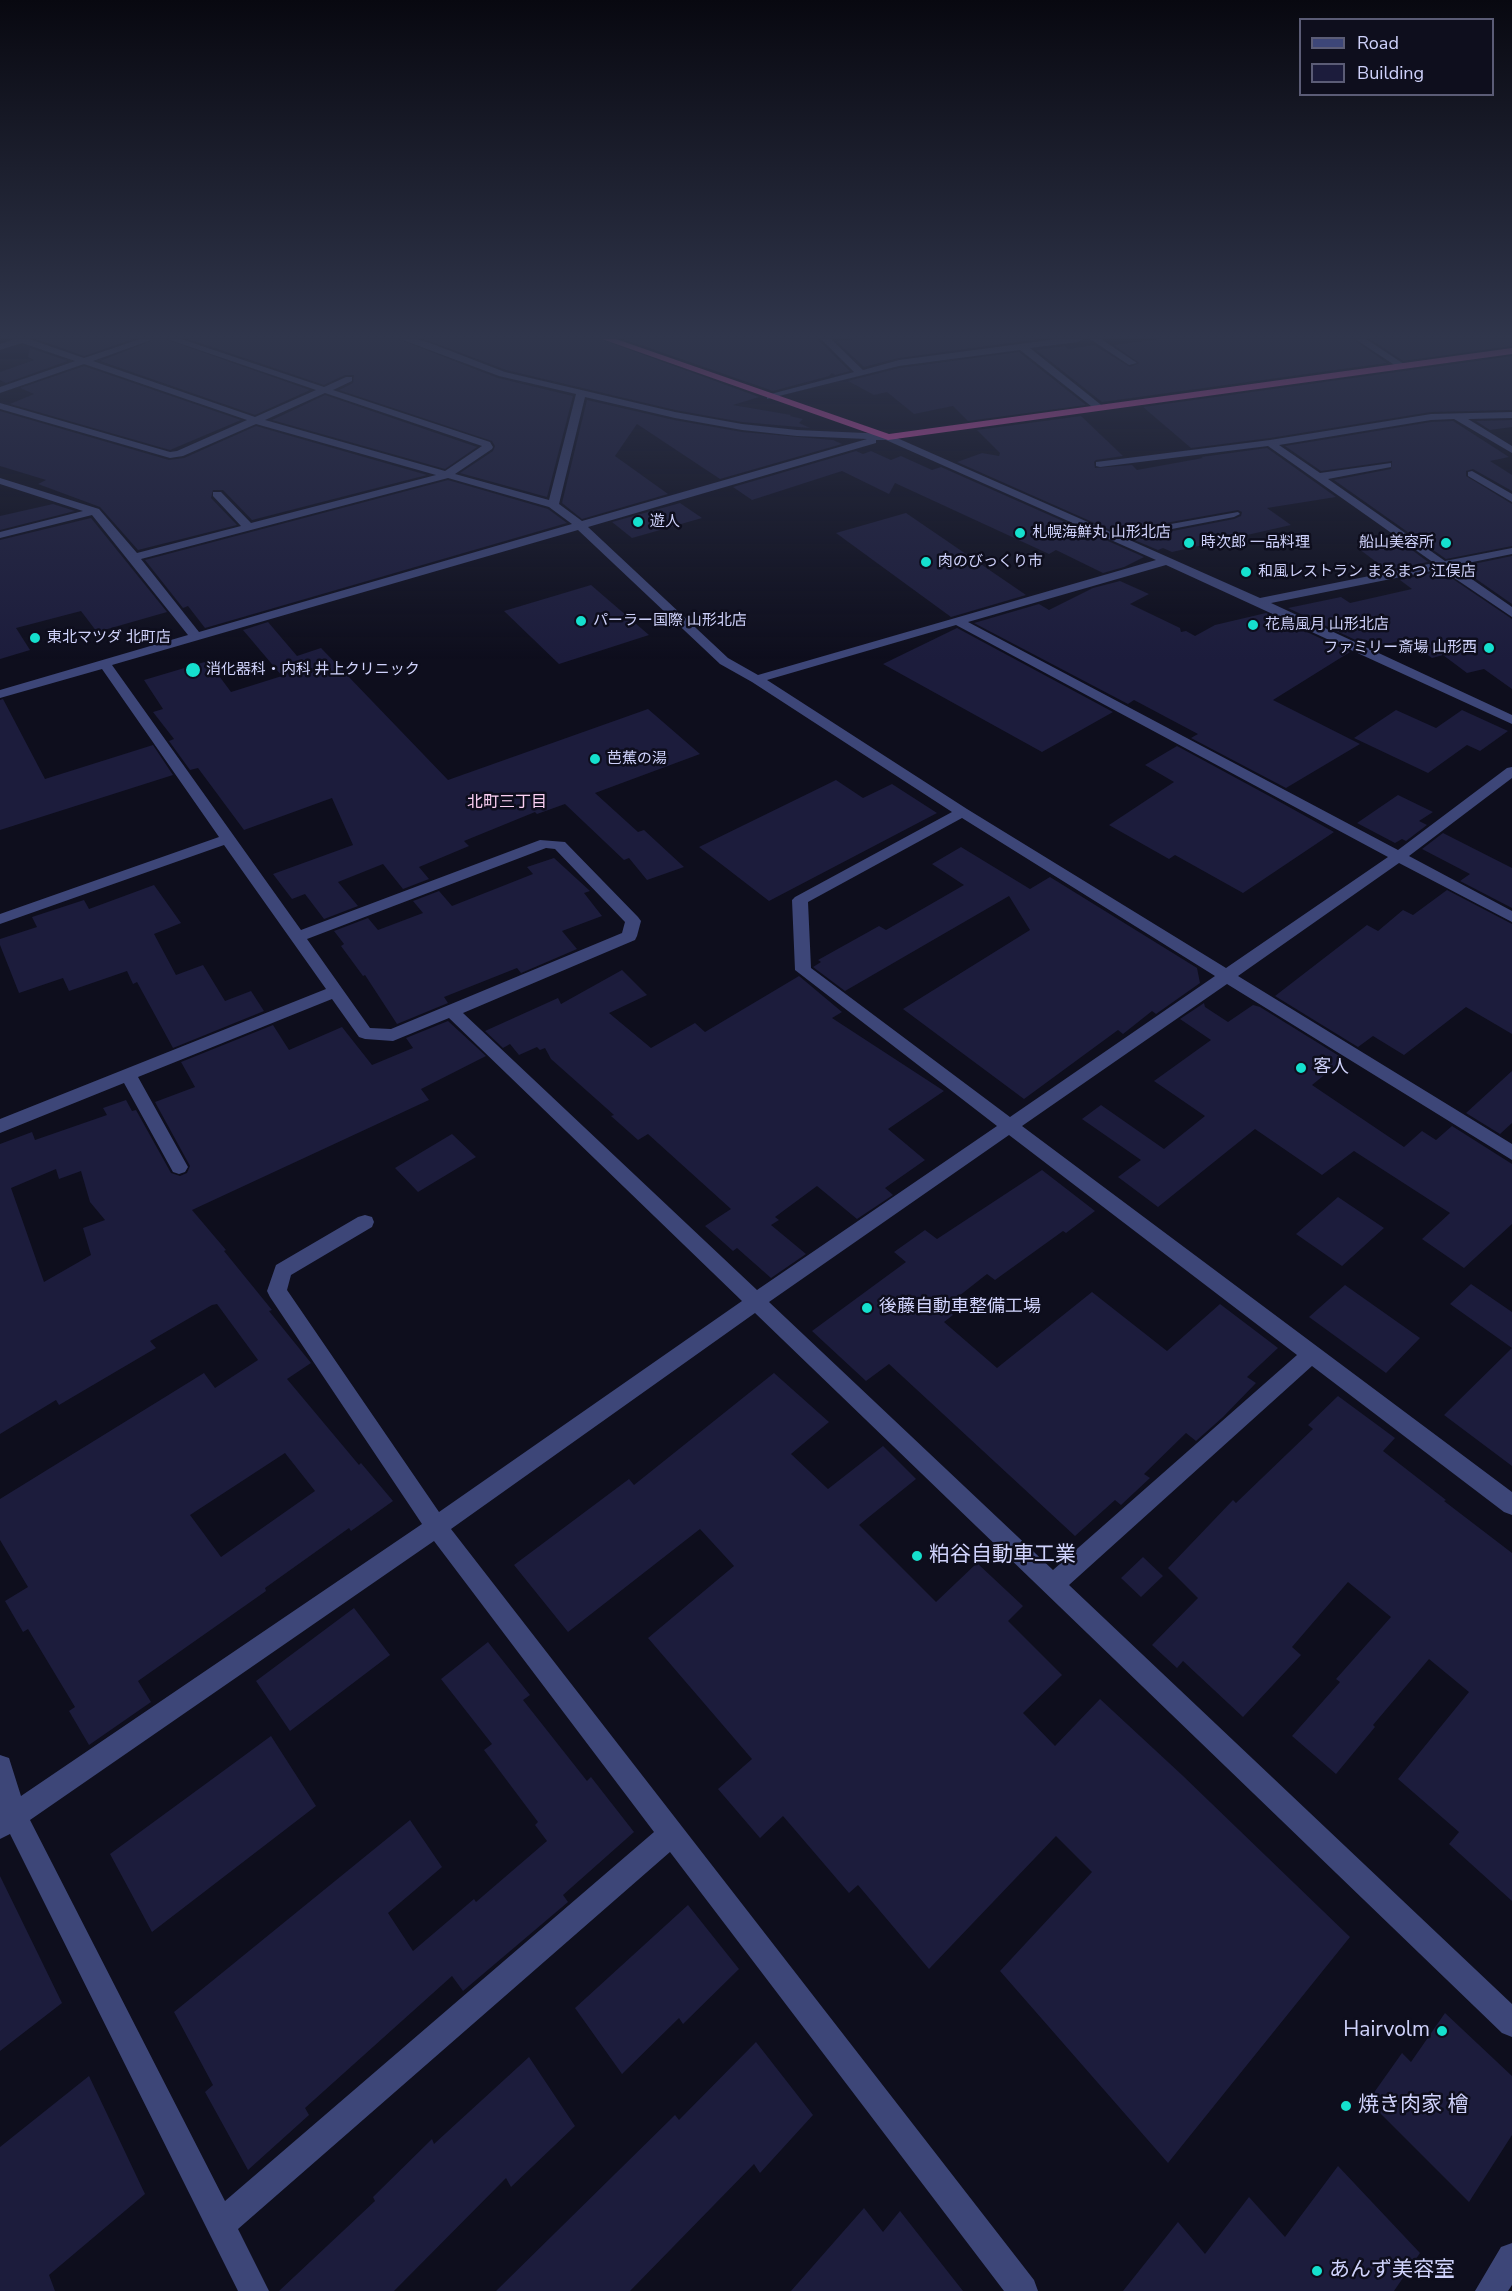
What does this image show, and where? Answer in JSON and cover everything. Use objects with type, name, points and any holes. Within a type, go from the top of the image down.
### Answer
[{"type":"street","points":[[138,446],[170,455],[198,446]]},
{"type":"street","points":[[342,446],[553,505],[580,525],[724,661],[757,679],[962,812],[1512,1153]]},
{"type":"street","points":[[134,557],[444,476],[487,446]]},
{"type":"street","points":[[553,505],[568,446]]},
{"type":"street","points":[[0,694],[857,446]]},
{"type":"street","points":[[908,446],[1258,602],[1512,720]]},
{"type":"street","points":[[1100,464],[1240,446]]},
{"type":"street","points":[[1275,446],[1512,613]]},
{"type":"street","points":[[1318,477],[1387,465]]},
{"type":"street","points":[[1472,474],[1512,499]]},
{"type":"street","points":[[0,481],[95,511],[195,636]]},
{"type":"street","points":[[217,494],[249,528]]},
{"type":"street","points":[[0,535],[95,511]]},
{"type":"street","points":[[1114,537],[1234,514]]},
{"type":"street","points":[[1258,602],[1512,551]]},
{"type":"street","points":[[757,679],[1167,561]]},
{"type":"street","points":[[959,622],[1512,917]]},
{"type":"street","points":[[104,663],[365,1033],[393,1035],[451,1011],[629,936],[633,921],[560,845],[545,843],[298,937]]},
{"type":"street","points":[[7,1821],[436,1527],[755,1302],[1228,975],[1398,856],[1512,771]]},
{"type":"street","points":[[962,812],[800,900],[803,970],[1512,1504]]},
{"type":"street","points":[[0,919],[226,839]]},
{"type":"street","points":[[0,1126],[337,991]]},
{"type":"street","points":[[451,1011],[1512,2023]]},
{"type":"street","points":[[128,1075],[179,1167]]},
{"type":"street","points":[[365,1222],[283,1270],[277,1291],[436,1527],[1023,2291]]},
{"type":"street","points":[[1052,1585],[1312,1354]]},
{"type":"street","points":[[2,1778],[7,1821],[221,2224],[254,2291]]},
{"type":"street","points":[[221,2224],[670,1834]]},
{"type":"street","points":[[1490,2291],[1512,2258]]},
{"type":"building","points":[[0,446],[120,446],[169,460],[184,458],[211,446],[325,446],[427,475],[252,520],[223,490],[213,490],[211,498],[237,525],[138,550],[100,507],[38,484],[46,480],[0,466]]},
{"type":"building","points":[[156,446],[180,446],[170,450]]},
{"type":"building","points":[[363,446],[477,447],[445,469]]},
{"type":"building","points":[[495,446],[560,446],[547,497],[460,473],[493,451]]},
{"type":"building","points":[[576,446],[622,446],[615,456],[668,494],[582,519],[562,503]]},
{"type":"building","points":[[670,446],[835,446],[720,479]]},
{"type":"building","points":[[993,446],[1112,446],[1123,456],[1096,460],[1095,468],[1132,465],[1137,470],[1203,458],[1201,457],[1267,448],[1336,497],[1267,508],[1291,525],[1172,552],[1163,548],[1158,550],[1132,539],[1234,519],[1241,516],[1242,512],[1238,510],[1115,532],[957,462],[982,453],[999,456],[1000,453]]},
{"type":"building","points":[[1285,446],[1492,446],[1509,457],[1490,461],[1512,475],[1512,491],[1473,469],[1466,471],[1466,476],[1512,504],[1512,546],[1446,559],[1334,480],[1391,469],[1392,461],[1321,471]]},
{"type":"building","points":[[856,451],[863,454],[871,451],[891,460],[901,456],[932,470],[941,467],[1144,557],[1124,567],[1103,573],[1056,550],[1049,554],[895,483],[889,494],[842,471],[752,500],[733,487]]},
{"type":"building","points":[[448,480],[548,509],[567,523],[205,628],[188,606],[183,608],[145,560]]},
{"type":"building","points":[[680,503],[702,518],[632,538],[612,522]]},
{"type":"building","points":[[53,504],[75,511],[0,530],[0,516]]},
{"type":"building","name":"肉のびっくり市","points":[[906,513],[1026,595],[951,617],[836,533]]},
{"type":"building","points":[[91,518],[167,612],[97,632],[81,611],[16,628],[30,650],[0,659],[0,540]]},
{"type":"building","points":[[1400,541],[1428,562],[1387,570],[1359,549]]},
{"type":"building","points":[[1512,556],[1512,604],[1459,567]]},
{"type":"building","points":[[1441,571],[1512,619],[1512,689],[1484,669],[1467,673],[1443,655],[1432,658],[1407,639],[1383,645],[1373,638],[1364,644],[1288,608],[1341,597],[1350,603],[1412,589],[1400,580]]},
{"type":"building","points":[[1120,581],[1149,594],[1130,604],[1180,628],[1181,632],[1186,631],[1195,636],[1215,625],[1266,613],[1350,652],[1273,700],[1360,744],[1286,788],[1191,738],[1198,734],[1134,700],[1128,704],[974,623],[1039,604],[1049,610],[1093,588]]},
{"type":"building","points":[[591,585],[649,635],[559,664],[504,611]]},
{"type":"building","points":[[268,622],[297,656],[321,648],[448,780],[648,709],[700,754],[595,793],[638,832],[644,830],[684,867],[647,880],[629,858],[624,860],[565,804],[537,814],[535,812],[464,841],[469,846],[419,867],[429,879],[403,889],[383,864],[338,882],[358,906],[324,919],[305,894],[292,899],[273,874],[353,845],[332,798],[244,830],[198,768],[190,770],[169,741],[174,739],[153,712],[163,709],[144,680],[208,661],[231,692],[282,676],[243,630]]},
{"type":"building","points":[[957,628],[1113,712],[1042,752],[883,664]]},
{"type":"building","points":[[3,699],[45,779],[153,745],[173,775],[0,830],[0,700]]},
{"type":"building","points":[[1396,710],[1436,728],[1462,710],[1508,731],[1480,751],[1467,745],[1428,773],[1354,738]]},
{"type":"building","points":[[1177,746],[1334,832],[1243,893],[1175,855],[1169,859],[1109,825],[1174,782],[1145,765]]},
{"type":"building","points":[[836,780],[863,798],[892,784],[937,813],[769,901],[699,847]]},
{"type":"building","points":[[1398,795],[1433,812],[1419,821],[1427,825],[1406,841],[1402,839],[1395,843],[1357,823]]},
{"type":"building","points":[[1443,833],[1512,868],[1512,908],[1460,881],[1470,874],[1422,849]]},
{"type":"building","points":[[961,847],[1030,889],[1050,877],[1197,968],[1200,983],[1156,1014],[1152,1011],[1123,1034],[1118,1030],[1024,1099],[903,1009],[1030,930],[1009,896],[845,991],[813,967],[821,962],[818,960],[879,926],[886,930],[964,885],[932,864]]},
{"type":"building","points":[[554,858],[590,891],[584,893],[602,916],[562,931],[577,949],[521,973],[517,968],[444,997],[448,1003],[397,1024],[365,975],[363,976],[341,946],[344,944],[334,931],[368,918],[378,930],[423,913],[413,901],[439,891],[452,906],[533,874],[527,867]]},
{"type":"building","points":[[154,885],[181,923],[154,934],[176,975],[203,965],[225,1001],[251,991],[264,1011],[173,1048],[137,982],[133,984],[127,971],[69,991],[63,978],[19,993],[0,945],[0,939],[37,927],[32,917],[84,900],[89,909]]},
{"type":"building","points":[[1447,890],[1512,924],[1512,1034],[1466,1007],[1404,1055],[1373,1036],[1358,1047],[1275,996],[1367,925],[1378,931],[1403,910],[1413,915]]},
{"type":"building","points":[[622,970],[647,995],[609,1013],[651,1048],[695,1023],[705,1032],[799,976],[842,1012],[832,1018],[944,1091],[888,1129],[925,1160],[885,1188],[893,1195],[857,1219],[817,1186],[775,1217],[779,1220],[771,1225],[806,1254],[771,1278],[737,1248],[733,1251],[705,1226],[731,1209],[648,1134],[638,1140],[611,1116],[614,1115],[551,1059],[545,1048],[540,1050],[537,1047],[519,1055],[510,1044],[503,1048],[485,1031],[558,998],[561,1004]]},
{"type":"building","points":[[1204,1003],[1205,1007],[1228,1022],[1253,1005],[1260,1007],[1344,1059],[1312,1085],[1404,1147],[1422,1131],[1436,1140],[1452,1126],[1512,1164],[1512,1224],[1464,1268],[1422,1239],[1450,1213],[1354,1151],[1322,1175],[1255,1129],[1158,1207],[1118,1177],[1141,1160],[1082,1119],[1101,1105],[1164,1149],[1205,1116],[1154,1081],[1211,1040],[1180,1019]]},
{"type":"building","points":[[448,1021],[486,1056],[421,1089],[429,1100],[192,1210],[226,1250],[224,1251],[272,1310],[269,1311],[311,1363],[287,1379],[359,1465],[361,1463],[393,1501],[351,1531],[349,1528],[265,1588],[266,1591],[138,1681],[151,1702],[89,1745],[69,1711],[75,1707],[28,1629],[23,1632],[5,1601],[28,1587],[0,1540],[0,1499],[204,1373],[215,1388],[258,1360],[217,1304],[212,1305],[150,1341],[156,1348],[59,1405],[56,1400],[0,1434],[0,1144],[32,1132],[35,1140],[107,1115],[103,1108],[126,1100],[132,1111],[136,1110],[171,1173],[180,1176],[187,1173],[190,1166],[155,1102],[195,1087],[181,1062],[273,1025],[289,1050],[342,1027],[372,1065],[413,1048],[406,1038]],"holes":[[[56,1169],[59,1179],[81,1171],[90,1202],[105,1220],[83,1228],[91,1255],[44,1282],[11,1188]],[[285,1453],[315,1491],[221,1557],[190,1515]]]},
{"type":"building","points":[[1512,1071],[1512,1123],[1500,1134],[1466,1113]]},
{"type":"building","points":[[452,1134],[476,1157],[418,1192],[395,1168]]},
{"type":"building","points":[[1042,1170],[1095,1211],[995,1280],[987,1274],[945,1307],[953,1315],[944,1322],[997,1368],[1092,1292],[1167,1351],[1220,1304],[1278,1348],[1247,1377],[1256,1383],[1223,1417],[1196,1441],[1186,1433],[1144,1474],[1150,1478],[1121,1505],[1115,1500],[1075,1536],[889,1364],[866,1381],[812,1331],[906,1262],[894,1252],[925,1230],[937,1239]]},
{"type":"building","points":[[1338,1197],[1384,1228],[1342,1266],[1296,1234]]},
{"type":"building","points":[[1471,1284],[1512,1312],[1512,1348],[1450,1304]]},
{"type":"building","points":[[1345,1285],[1420,1338],[1386,1373],[1309,1317]]},
{"type":"building","points":[[1512,1348],[1512,1466],[1444,1415]]},
{"type":"building","points":[[774,1373],[829,1422],[791,1454],[828,1489],[883,1446],[916,1479],[859,1525],[936,1602],[977,1563],[1023,1606],[1008,1621],[1062,1675],[1023,1713],[1055,1746],[1100,1699],[1350,1937],[1168,2163],[1000,1971],[1092,1872],[1056,1836],[929,1969],[858,1885],[849,1893],[783,1816],[760,1838],[718,1789],[752,1759],[648,1638],[734,1566],[700,1529],[568,1632],[514,1565],[629,1479],[634,1485]]},
{"type":"building","points":[[1338,1396],[1395,1438],[1383,1451],[1512,1553],[1512,1901],[1449,1844],[1459,1832],[1398,1779],[1469,1692],[1429,1659],[1373,1725],[1375,1727],[1336,1774],[1292,1736],[1340,1682],[1336,1679],[1391,1617],[1348,1582],[1292,1647],[1301,1655],[1243,1717],[1183,1661],[1177,1668],[1152,1645],[1198,1598],[1168,1568],[1233,1500],[1236,1503],[1313,1429],[1308,1425]]},
{"type":"building","points":[[1143,1557],[1163,1576],[1141,1597],[1121,1578]]},
{"type":"building","points":[[354,1608],[390,1655],[290,1731],[256,1681]]},
{"type":"building","points":[[488,1642],[530,1695],[523,1700],[587,1781],[591,1777],[634,1832],[563,1895],[568,1902],[463,1991],[452,1976],[305,2108],[309,2115],[248,2170],[205,2092],[213,2085],[174,2012],[410,1820],[442,1867],[388,1913],[413,1951],[474,1899],[476,1902],[547,1841],[535,1825],[538,1822],[484,1750],[492,1744],[441,1679]]},
{"type":"building","points":[[271,1736],[316,1806],[152,1932],[110,1854]]},
{"type":"building","points":[[0,1876],[62,2003],[0,2051]]},
{"type":"building","points":[[688,1905],[739,1969],[683,2024],[679,2018],[622,2074],[575,2008]]},
{"type":"building","points":[[1445,2013],[1512,2076],[1512,2135],[1469,2202],[1368,2101],[1402,2053],[1411,2062]]},
{"type":"building","points":[[756,2042],[813,2115],[760,2173],[754,2164],[630,2291],[496,2291],[675,2115],[679,2120]]},
{"type":"building","points":[[529,2057],[575,2126],[511,2187],[506,2178],[394,2291],[279,2291],[375,2201],[373,2197],[432,2139],[434,2144]]},
{"type":"building","points":[[89,2076],[145,2194],[49,2275],[55,2291],[0,2291],[0,2147]]},
{"type":"building","points":[[1338,2166],[1420,2253],[1394,2291],[1123,2291],[1178,2222],[1205,2254],[1249,2197],[1285,2237]]},
{"type":"building","points":[[864,2208],[883,2232],[900,2211],[963,2291],[791,2291]]},
{"type":"place","name":"遊人","points":[[638,522]]},
{"type":"place","name":"札幌海鮮丸 山形北店","points":[[1020,533]]},
{"type":"place","name":"時次郎 一品料理","points":[[1189,543]]},
{"type":"place","name":"船山美容所","points":[[1446,543]]},
{"type":"place","name":"肉のびっくり市","points":[[926,562]]},
{"type":"place","name":"和風レストラン まるまつ 江俣店","points":[[1246,572]]},
{"type":"place","name":"パーラー国際 山形北店","points":[[581,621]]},
{"type":"place","name":"花鳥風月 山形北店","points":[[1253,625]]},
{"type":"place","name":"東北マツダ 北町店","points":[[35,638]]},
{"type":"place","name":"ファミリー斎場 山形西","points":[[1489,648]]},
{"type":"place","name":"消化器科・内科 井上クリニック","points":[[193,670]]},
{"type":"place","name":"芭蕉の湯","points":[[595,759]]},
{"type":"place","name":"客人","points":[[1301,1068]]},
{"type":"place","name":"後藤自動車整備工場","points":[[867,1308]]},
{"type":"place","name":"粕谷自動車工業","points":[[917,1556]]},
{"type":"place","name":"Hairvolm","points":[[1442,2031]]},
{"type":"place","name":"焼き肉家 檜","points":[[1346,2106]]},
{"type":"place","name":"あんず美容室","points":[[1317,2271]]},
{"type":"district","name":"北町三丁目","points":[[507,803]]}]
